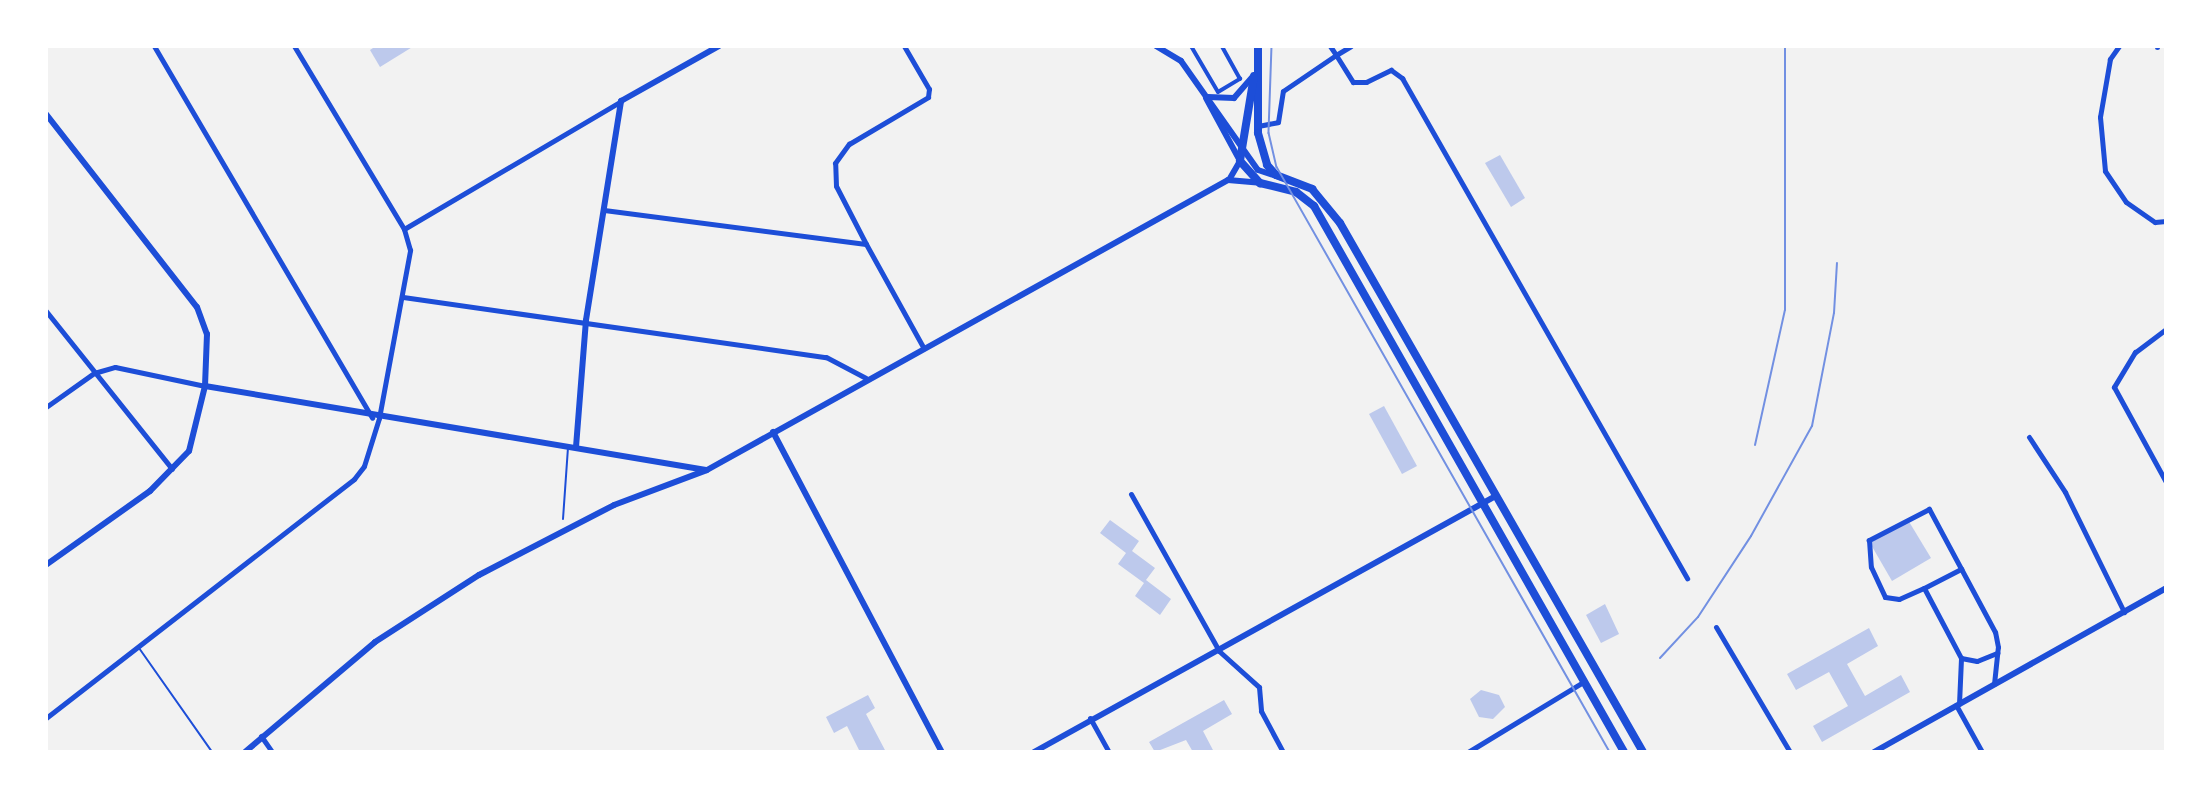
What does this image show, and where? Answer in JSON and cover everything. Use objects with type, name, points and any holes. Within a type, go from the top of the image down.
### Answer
[{"type":"main road","points":[[1258,46],[1240,161],[1260,183],[1296,192],[1314,206],[1481,505],[1624,752]]},
{"type":"main road","points":[[1256,68],[1258,126],[1267,165],[1283,178],[1306,185],[1326,202],[1643,752]]},
{"type":"street","points":[[154,46],[375,418]]},
{"type":"street","points":[[46,718],[354,479],[364,466],[403,297],[410,250],[404,229],[294,46]]},
{"type":"street","points":[[404,229],[719,46]]},
{"type":"street","points":[[904,46],[928,97],[849,144],[835,163],[836,186],[923,347]]},
{"type":"street","points":[[1156,46],[1181,61],[1258,170],[1283,178]]},
{"type":"street","points":[[1191,46],[1218,92],[1240,79],[1221,46]]},
{"type":"street","points":[[1330,46],[1353,82],[1366,82],[1391,70],[1402,78],[1687,578]]},
{"type":"street","points":[[1258,126],[1274,125],[1282,118],[1283,91],[1351,46]]},
{"type":"street","points":[[2119,46],[2110,58],[2100,117],[2105,171],[2126,202],[2156,222],[2166,221]]},
{"type":"street","points":[[1205,95],[1216,101],[1234,98],[1256,68]]},
{"type":"street","points":[[245,752],[261,736],[375,642],[479,575],[614,505],[707,470],[866,378],[1228,180],[1240,161],[1205,95]]},
{"type":"street","points":[[572,447],[586,320],[621,101]]},
{"type":"street","points":[[46,114],[197,307],[207,334],[205,386],[189,451],[172,469],[46,565]]},
{"type":"street","points":[[1228,180],[1260,183]]},
{"type":"street","points":[[604,210],[866,244]]},
{"type":"street","points":[[403,297],[586,320],[826,357],[866,378]]},
{"type":"street","points":[[46,311],[172,469]]},
{"type":"street","points":[[2166,330],[2135,352],[2114,387],[2166,482]]},
{"type":"street","points":[[46,407],[94,373],[115,367],[375,418],[572,447],[707,470]]},
{"type":"street","points":[[772,432],[942,752]]},
{"type":"street","points":[[2029,437],[2065,492],[2124,612]]},
{"type":"street","points":[[1131,494],[1219,651],[1259,687],[1262,711],[1284,752]]},
{"type":"street","points":[[1034,752],[1090,718],[1219,651],[1494,497]]},
{"type":"street","points":[[1961,569],[1899,598],[1885,597],[1871,567],[1869,540],[1927,507],[1961,569],[1995,632],[1997,653],[1994,684]]},
{"type":"street","points":[[1924,588],[1961,658],[1958,704],[1982,752]]},
{"type":"street","points":[[1874,752],[2166,588]]},
{"type":"street","points":[[1716,627],[1790,752]]},
{"type":"street","points":[[1961,658],[1977,662],[1997,653]]},
{"type":"street","points":[[1468,752],[1583,682]]},
{"type":"street","points":[[1090,718],[1109,752]]},
{"type":"street","points":[[261,736],[272,752]]},
{"type":"lane","points":[[563,519],[572,447]]},
{"type":"lane","points":[[138,646],[212,752]]},
{"type":"building","points":[[376,46],[414,46],[380,67],[370,50]]},
{"type":"building","points":[[1500,155],[1525,198],[1511,207],[1485,163]]},
{"type":"building","points":[[1384,406],[1417,466],[1402,474],[1369,414]]},
{"type":"building","points":[[1110,520],[1139,541],[1132,551],[1155,568],[1146,580],[1171,599],[1160,615],[1135,596],[1144,583],[1118,564],[1126,553],[1100,533]]},
{"type":"building","points":[[1908,520],[1931,558],[1892,581],[1870,543]]},
{"type":"building","points":[[1605,604],[1619,634],[1601,643],[1586,615]]},
{"type":"building","points":[[1869,628],[1878,646],[1847,664],[1865,696],[1901,675],[1910,692],[1822,742],[1813,726],[1848,706],[1829,672],[1796,690],[1787,674]]},
{"type":"building","points":[[1481,690],[1499,695],[1505,707],[1493,719],[1479,717],[1470,699]]},
{"type":"building","points":[[868,695],[875,708],[866,714],[886,752],[860,752],[847,726],[834,733],[826,717]]},
{"type":"building","points":[[1224,700],[1232,714],[1203,731],[1214,752],[1193,752],[1186,740],[1155,752],[1149,742]]},
{"type":"tram line","points":[[1272,46],[1269,133],[1277,167],[1610,752]]},
{"type":"railway","points":[[1755,445],[1785,310],[1785,46]]},
{"type":"railway","points":[[1660,658],[1698,617],[1751,536],[1812,426],[1834,313],[1837,263]]}]
